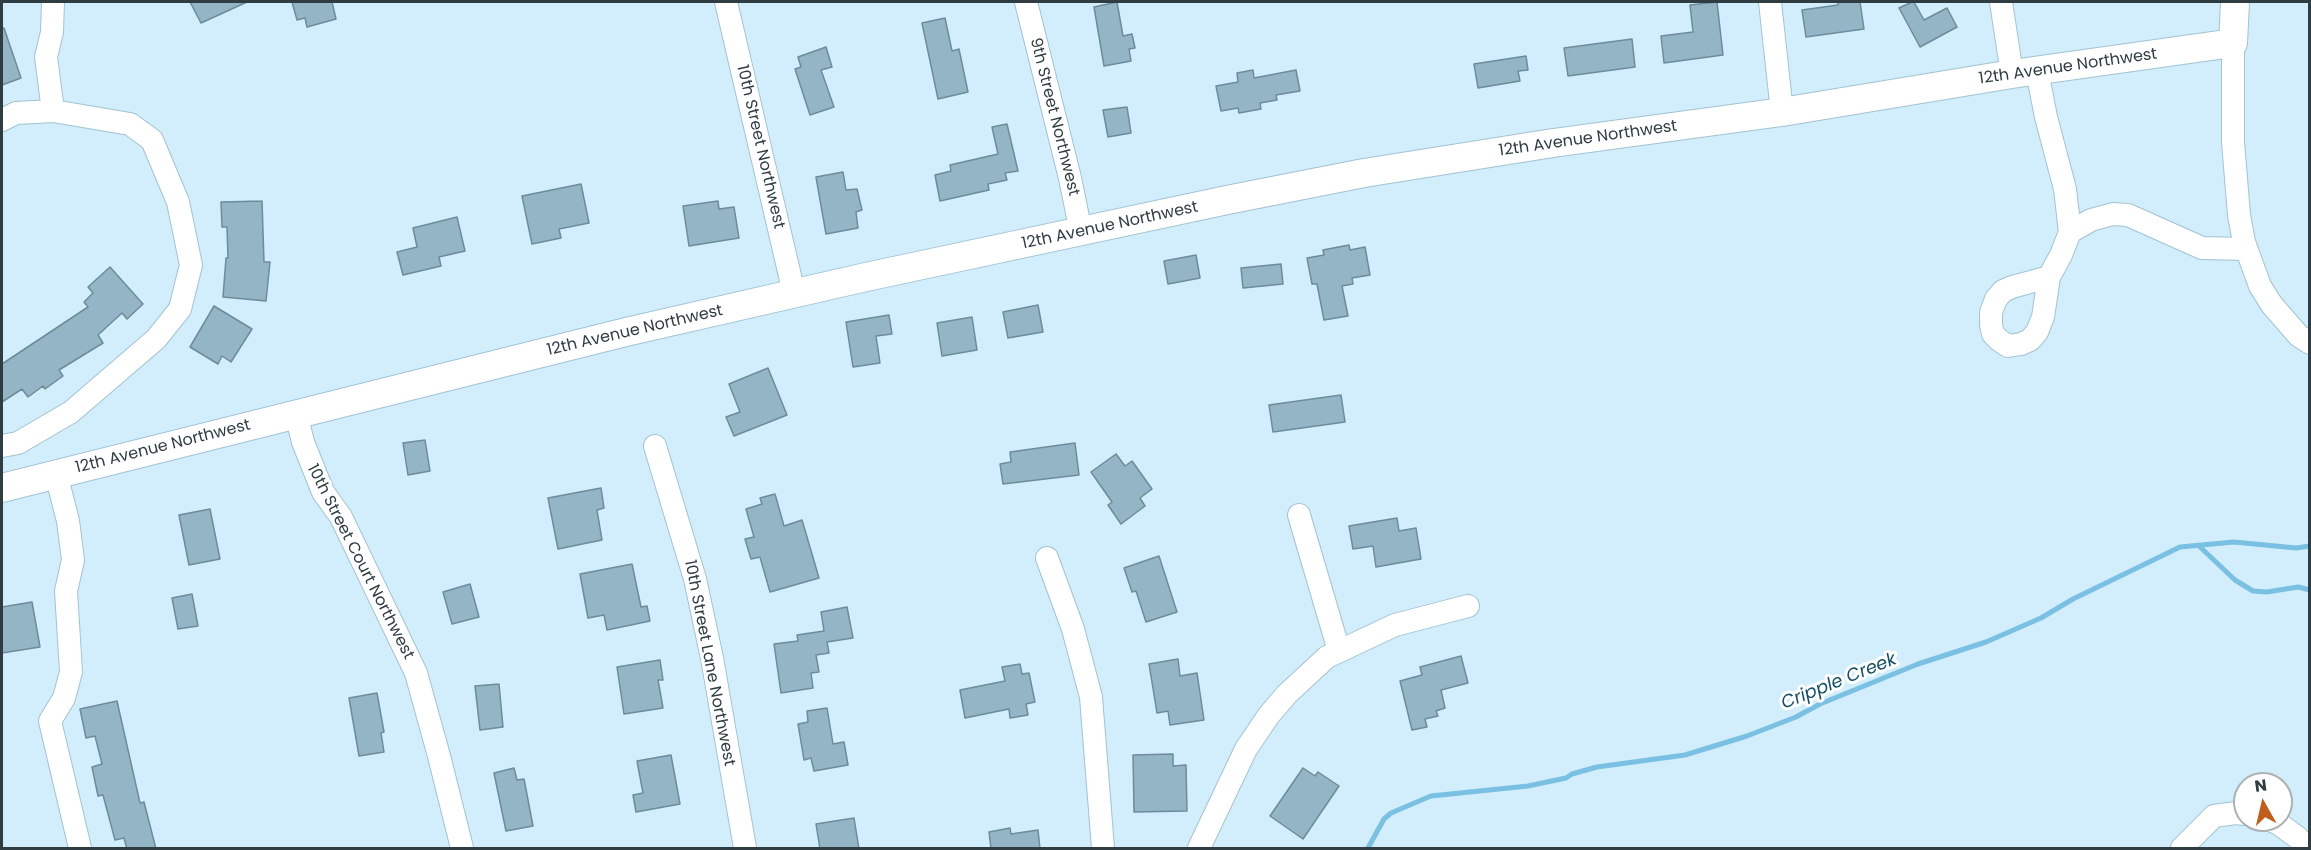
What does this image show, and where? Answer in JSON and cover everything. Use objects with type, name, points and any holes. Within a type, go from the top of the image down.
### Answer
[{"type":"main road","points":[[2233,43],[2235,2]]},
{"type":"main road","name":"12th Avenue Northwest","points":[[2,488],[626,332],[794,293],[1364,173],[1553,143],[1782,112],[2025,72],[2233,43]]},
{"type":"street","points":[[53,2],[52,32],[46,57],[53,111]]},
{"type":"street","name":"10th Street Northwest","points":[[726,2],[794,293]]},
{"type":"street","name":"9th Street Northwest","points":[[1026,2],[1070,178],[1081,232]]},
{"type":"street","points":[[1770,2],[1782,112]]},
{"type":"street","points":[[2001,2],[2025,72],[2046,117],[2065,189],[2070,232],[2049,277]]},
{"type":"street","points":[[2233,43],[2233,142],[2239,215],[2246,249],[2260,286],[2272,305],[2299,336],[2310,343]]},
{"type":"street","points":[[2,120],[16,113],[53,111],[130,124],[152,140],[178,202],[191,266],[180,309],[156,339],[71,412],[18,443],[2,446]]},
{"type":"street","points":[[2070,232],[2091,220],[2114,214],[2128,215],[2202,248],[2246,249]]},
{"type":"street","name":"10th Street Court Northwest","points":[[296,414],[303,442],[323,492],[341,517],[416,673],[462,849]]},
{"type":"street","name":"10th Street Lane Northwest","points":[[655,446],[695,579],[712,658],[745,849]]},
{"type":"street","points":[[56,474],[68,521],[74,560],[66,591],[71,672],[64,698],[50,722],[80,849]]},
{"type":"street","points":[[1299,515],[1339,651]]},
{"type":"street","points":[[1047,558],[1073,629],[1091,697],[1103,849]]},
{"type":"street","points":[[1199,849],[1239,761],[1269,716],[1287,694],[1327,657],[1395,625],[1468,606]]},
{"type":"street","points":[[2185,844],[2214,816],[2233,813]]},
{"type":"street","points":[[2290,832],[2307,849]]},
{"type":"building","points":[[190,2],[247,2],[201,23]]},
{"type":"building","points":[[292,2],[332,2],[336,19],[307,27],[305,18],[297,20]]},
{"type":"building","points":[[1117,2],[1123,36],[1132,34],[1135,48],[1129,49],[1131,61],[1104,66],[1094,7]]},
{"type":"building","points":[[1717,2],[1723,55],[1664,63],[1661,36],[1693,32],[1690,5]]},
{"type":"building","points":[[1838,2],[1860,2],[1864,29],[1806,37],[1802,10],[1838,5]]},
{"type":"building","points":[[1912,2],[1924,20],[1947,8],[1957,27],[1920,47],[1899,8]]},
{"type":"building","points":[[945,18],[952,51],[959,49],[968,92],[938,99],[922,23]]},
{"type":"building","points":[[2,28],[4,28],[21,78],[2,85]]},
{"type":"building","points":[[1632,39],[1635,67],[1568,76],[1564,48]]},
{"type":"building","points":[[826,47],[832,67],[821,70],[834,107],[810,115],[795,69],[801,67],[798,57]]},
{"type":"building","points":[[1526,56],[1528,70],[1518,71],[1520,81],[1478,88],[1474,64]]},
{"type":"building","points":[[1253,70],[1254,78],[1296,70],[1300,91],[1276,95],[1277,100],[1260,103],[1261,109],[1239,113],[1238,108],[1221,111],[1216,86],[1238,82],[1237,73]]},
{"type":"building","points":[[1127,107],[1131,133],[1108,137],[1103,110]]},
{"type":"building","points":[[1007,124],[1018,171],[1005,173],[1007,180],[988,184],[989,190],[940,201],[935,175],[951,171],[950,165],[998,154],[992,127]]},
{"type":"building","points":[[843,172],[846,190],[857,189],[862,210],[856,212],[858,228],[826,234],[816,177]]},
{"type":"building","points":[[581,184],[589,223],[559,229],[561,238],[532,244],[522,196]]},
{"type":"building","points":[[262,201],[264,262],[270,262],[266,301],[223,297],[226,258],[228,258],[227,227],[222,227],[221,202]]},
{"type":"building","points":[[718,201],[719,209],[734,207],[739,238],[689,246],[683,206]]},
{"type":"building","points":[[457,217],[465,251],[439,257],[441,266],[403,275],[397,252],[417,247],[413,228]]},
{"type":"building","points":[[1349,245],[1350,250],[1365,247],[1370,275],[1352,278],[1353,284],[1342,286],[1348,316],[1324,320],[1317,284],[1312,284],[1307,258],[1324,255],[1323,250]]},
{"type":"building","points":[[1196,255],[1200,278],[1168,284],[1164,261]]},
{"type":"building","points":[[1281,264],[1283,284],[1243,288],[1241,268]]},
{"type":"building","points":[[110,267],[143,304],[127,319],[122,313],[98,335],[103,343],[59,370],[63,376],[45,389],[43,386],[28,397],[22,389],[2,402],[2,364],[88,307],[84,302],[93,293],[88,287]]},
{"type":"building","points":[[1038,305],[1043,332],[1008,338],[1003,312]]},
{"type":"building","points":[[214,306],[252,329],[231,362],[222,356],[218,364],[190,347]]},
{"type":"building","points":[[889,315],[892,334],[876,336],[880,363],[853,367],[846,322]]},
{"type":"building","points":[[972,317],[977,350],[942,356],[937,323]]},
{"type":"building","points":[[768,368],[787,415],[734,436],[726,417],[740,412],[729,384]]},
{"type":"building","points":[[1341,395],[1345,422],[1273,432],[1269,405]]},
{"type":"building","points":[[425,440],[430,471],[408,475],[403,443]]},
{"type":"building","points":[[1075,443],[1079,475],[1003,484],[1000,464],[1011,462],[1010,452]]},
{"type":"building","points":[[1116,454],[1125,466],[1132,461],[1152,489],[1140,498],[1145,506],[1121,524],[1108,505],[1112,502],[1091,472]]},
{"type":"building","points":[[601,488],[604,508],[597,510],[602,540],[558,549],[548,498]]},
{"type":"building","points":[[775,494],[784,526],[802,520],[819,578],[770,592],[760,557],[751,559],[745,539],[754,537],[746,509],[762,504],[760,498]]},
{"type":"building","points":[[210,509],[220,559],[189,565],[179,515]]},
{"type":"building","points":[[1397,518],[1399,531],[1416,528],[1421,559],[1376,567],[1373,546],[1353,549],[1349,526]]},
{"type":"building","points":[[1159,556],[1177,612],[1146,622],[1136,591],[1132,592],[1124,568]]},
{"type":"building","points":[[632,564],[641,607],[647,606],[650,621],[607,630],[604,615],[588,618],[580,574]]},
{"type":"building","points":[[470,584],[479,617],[452,624],[443,592]]},
{"type":"building","points":[[192,594],[198,626],[178,629],[172,598]]},
{"type":"building","points":[[32,602],[40,647],[2,653],[2,607]]},
{"type":"building","points":[[847,607],[853,638],[827,642],[829,653],[816,655],[819,672],[811,673],[813,688],[781,693],[774,644],[798,641],[797,635],[824,631],[821,612]]},
{"type":"building","points":[[1461,656],[1468,683],[1441,690],[1445,708],[1436,711],[1438,716],[1425,719],[1427,727],[1412,730],[1400,681],[1422,675],[1420,667]]},
{"type":"building","points":[[1178,659],[1180,676],[1197,673],[1204,720],[1170,725],[1168,711],[1157,713],[1149,664]]},
{"type":"building","points":[[660,660],[663,680],[658,680],[663,708],[624,714],[617,667]]},
{"type":"building","points":[[1020,664],[1022,674],[1029,673],[1035,702],[1026,704],[1028,715],[1010,718],[1009,709],[965,718],[960,690],[1005,681],[1002,667]]},
{"type":"building","points":[[499,684],[503,727],[480,730],[475,686]]},
{"type":"building","points":[[377,693],[384,732],[381,733],[384,752],[359,756],[349,698]]},
{"type":"building","points":[[117,701],[140,803],[144,802],[156,849],[127,849],[124,838],[115,840],[103,795],[98,796],[92,767],[102,764],[95,736],[86,738],[80,709]]},
{"type":"building","points":[[827,708],[833,744],[844,742],[848,765],[814,771],[811,758],[804,760],[798,724],[808,722],[807,711]]},
{"type":"building","points":[[1173,754],[1173,766],[1186,765],[1187,811],[1134,812],[1133,755]]},
{"type":"building","points":[[671,755],[680,804],[636,812],[633,795],[643,793],[637,761]]},
{"type":"building","points":[[514,768],[517,780],[524,779],[533,826],[506,831],[494,773]]},
{"type":"building","points":[[1303,768],[1315,776],[1318,772],[1339,786],[1303,839],[1270,816]]},
{"type":"building","points":[[854,818],[859,849],[820,849],[816,824]]},
{"type":"building","points":[[1010,828],[1011,834],[1038,830],[1040,849],[991,849],[989,832]]},
{"type":"waterway","name":"Cripple Creek","points":[[1368,848],[1384,819],[1391,813],[1431,796],[1528,786],[1566,778],[1597,767],[1685,755],[1747,736],[1918,664],[1986,642],[2041,618],[2073,599],[2180,547],[2234,542],[2296,548],[2310,546]]},
{"type":"waterway","name":"Cripple Creek","points":[[2199,546],[2235,580],[2253,591],[2267,592],[2298,587],[2310,590]]}]
